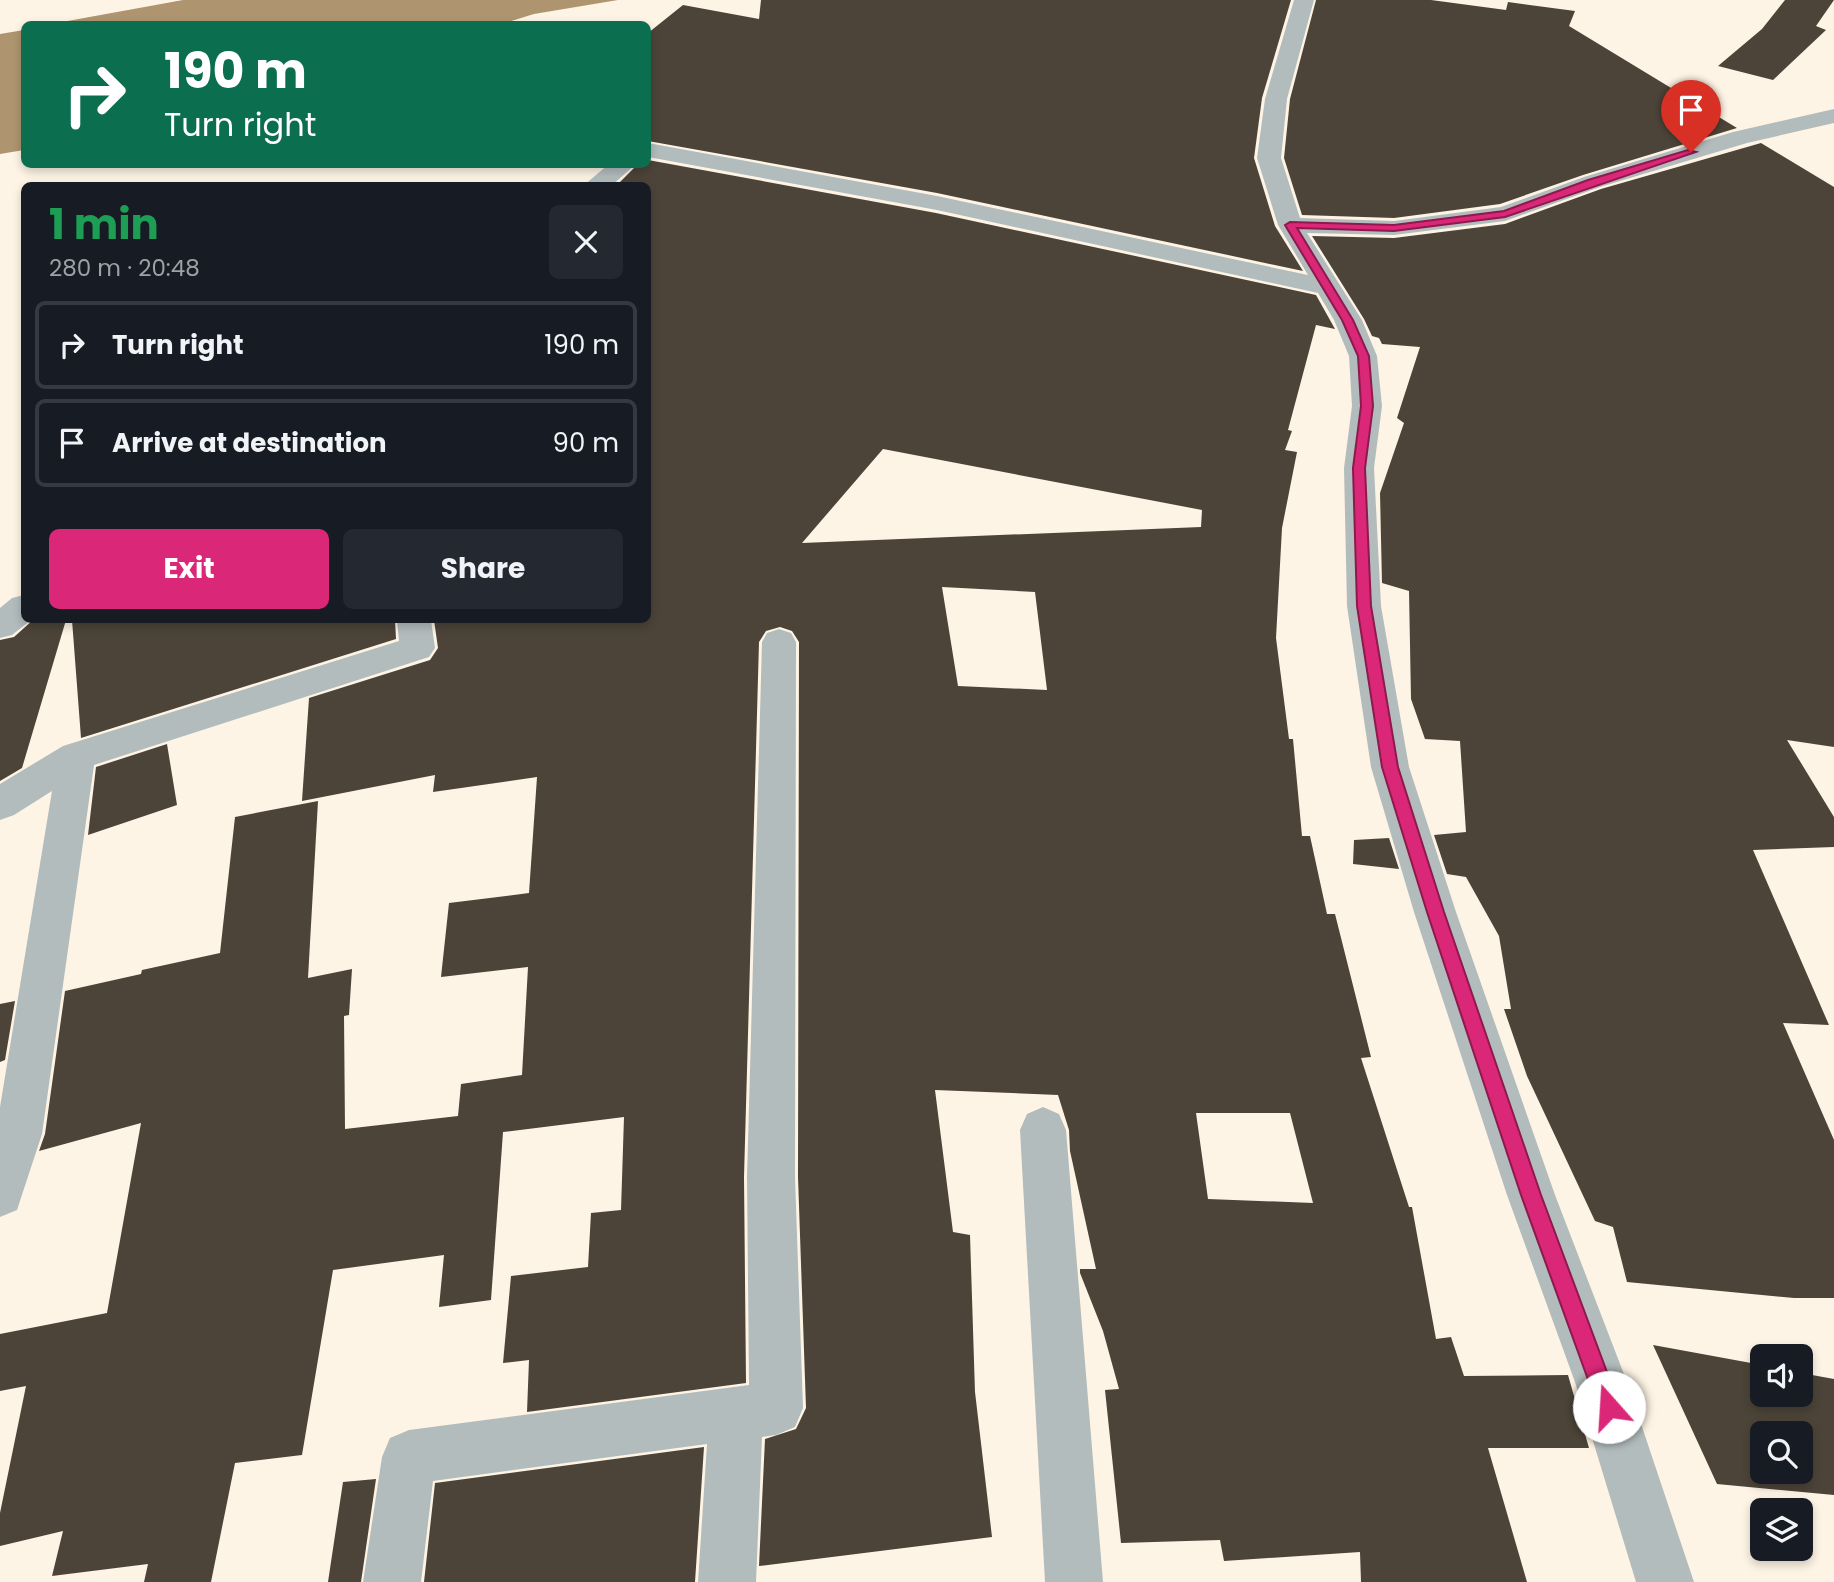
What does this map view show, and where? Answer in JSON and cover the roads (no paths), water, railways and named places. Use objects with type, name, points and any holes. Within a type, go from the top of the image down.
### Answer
[{"type":"street","points":[[1304,0],[1276,99],[1269,158],[1290,225],[1348,320],[1363,356],[1367,406],[1359,468],[1364,606],[1390,767],[1439,924],[1531,1195],[1601,1382],[1665,1582]]},
{"type":"street","points":[[1290,225],[1394,228],[1505,214],[1592,183],[1741,137],[1834,116]]},
{"type":"street","points":[[651,151],[937,203],[1326,287]]},
{"type":"street","points":[[601,182],[620,168]]},
{"type":"street","points":[[0,626],[21,609]]},
{"type":"street","points":[[0,804],[76,756],[418,648],[414,623]]},
{"type":"street","points":[[392,1582],[409,1457],[776,1408],[771,1177],[779,642]]},
{"type":"street","points":[[0,1193],[19,1134],[76,756]]},
{"type":"street","points":[[1043,1129],[1074,1582]]},
{"type":"street","points":[[727,1582],[736,1413]]}]
